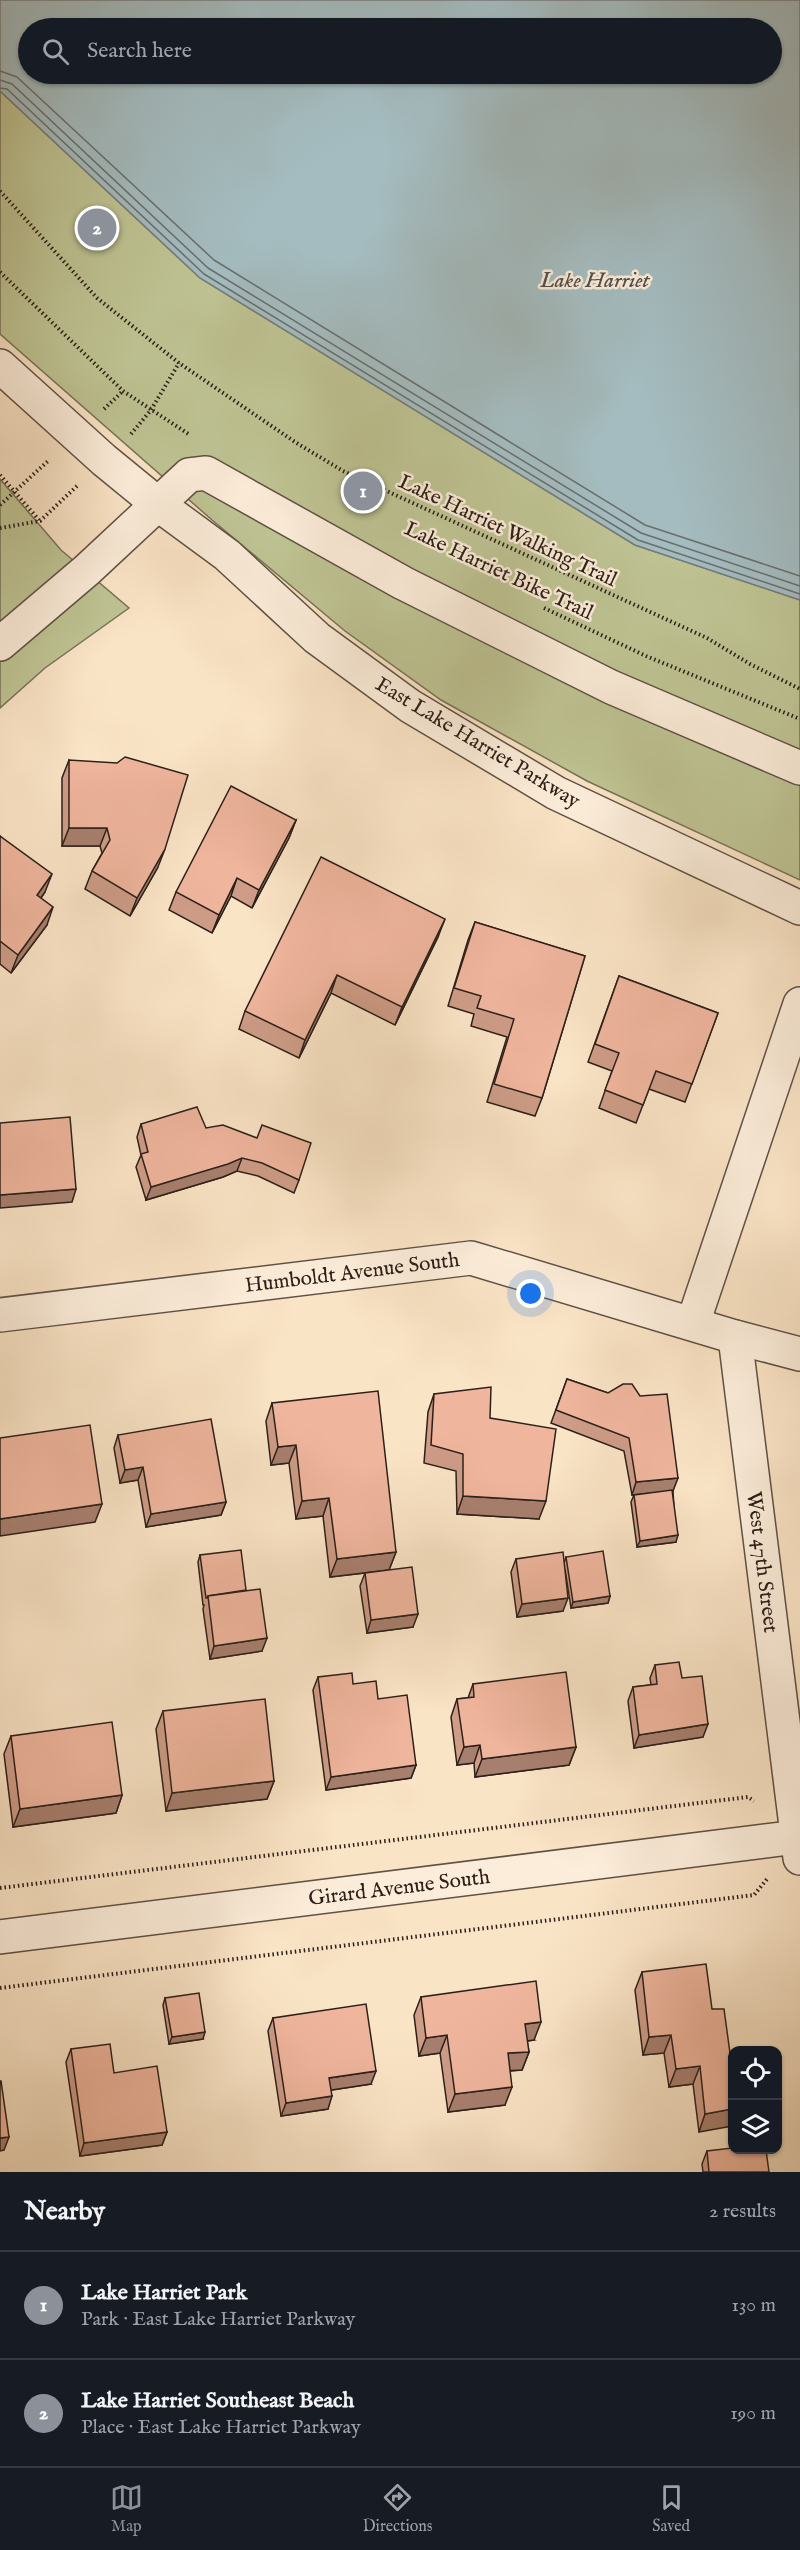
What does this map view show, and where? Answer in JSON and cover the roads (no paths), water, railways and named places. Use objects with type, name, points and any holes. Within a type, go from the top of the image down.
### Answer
[{"type":"street","name":"East Lake Harriet Parkway","points":[[0,366],[104,460],[159,505],[227,555],[317,638],[410,706],[556,793],[800,908]]},
{"type":"street","points":[[0,644],[159,505],[189,475],[206,473],[403,583],[611,687],[800,768]]},
{"type":"street","points":[[693,1323],[800,1004]]},
{"type":"street","name":"Humboldt Avenue South","points":[[0,1315],[471,1258],[735,1337],[800,1354]]},
{"type":"street","name":"West 47th Street","points":[[735,1337],[799,1847]]},
{"type":"street","name":"Girard Avenue South","points":[[0,1937],[799,1847]]},
{"type":"water","name":"Lake Harriet","points":[[0,0],[800,0],[800,600],[635,545],[200,278],[0,91]]},
{"type":"place","name":"Lake Harriet Southeast Beach","points":[[97,228]]},
{"type":"place","name":"Lake Harriet Park","points":[[363,491]]}]
